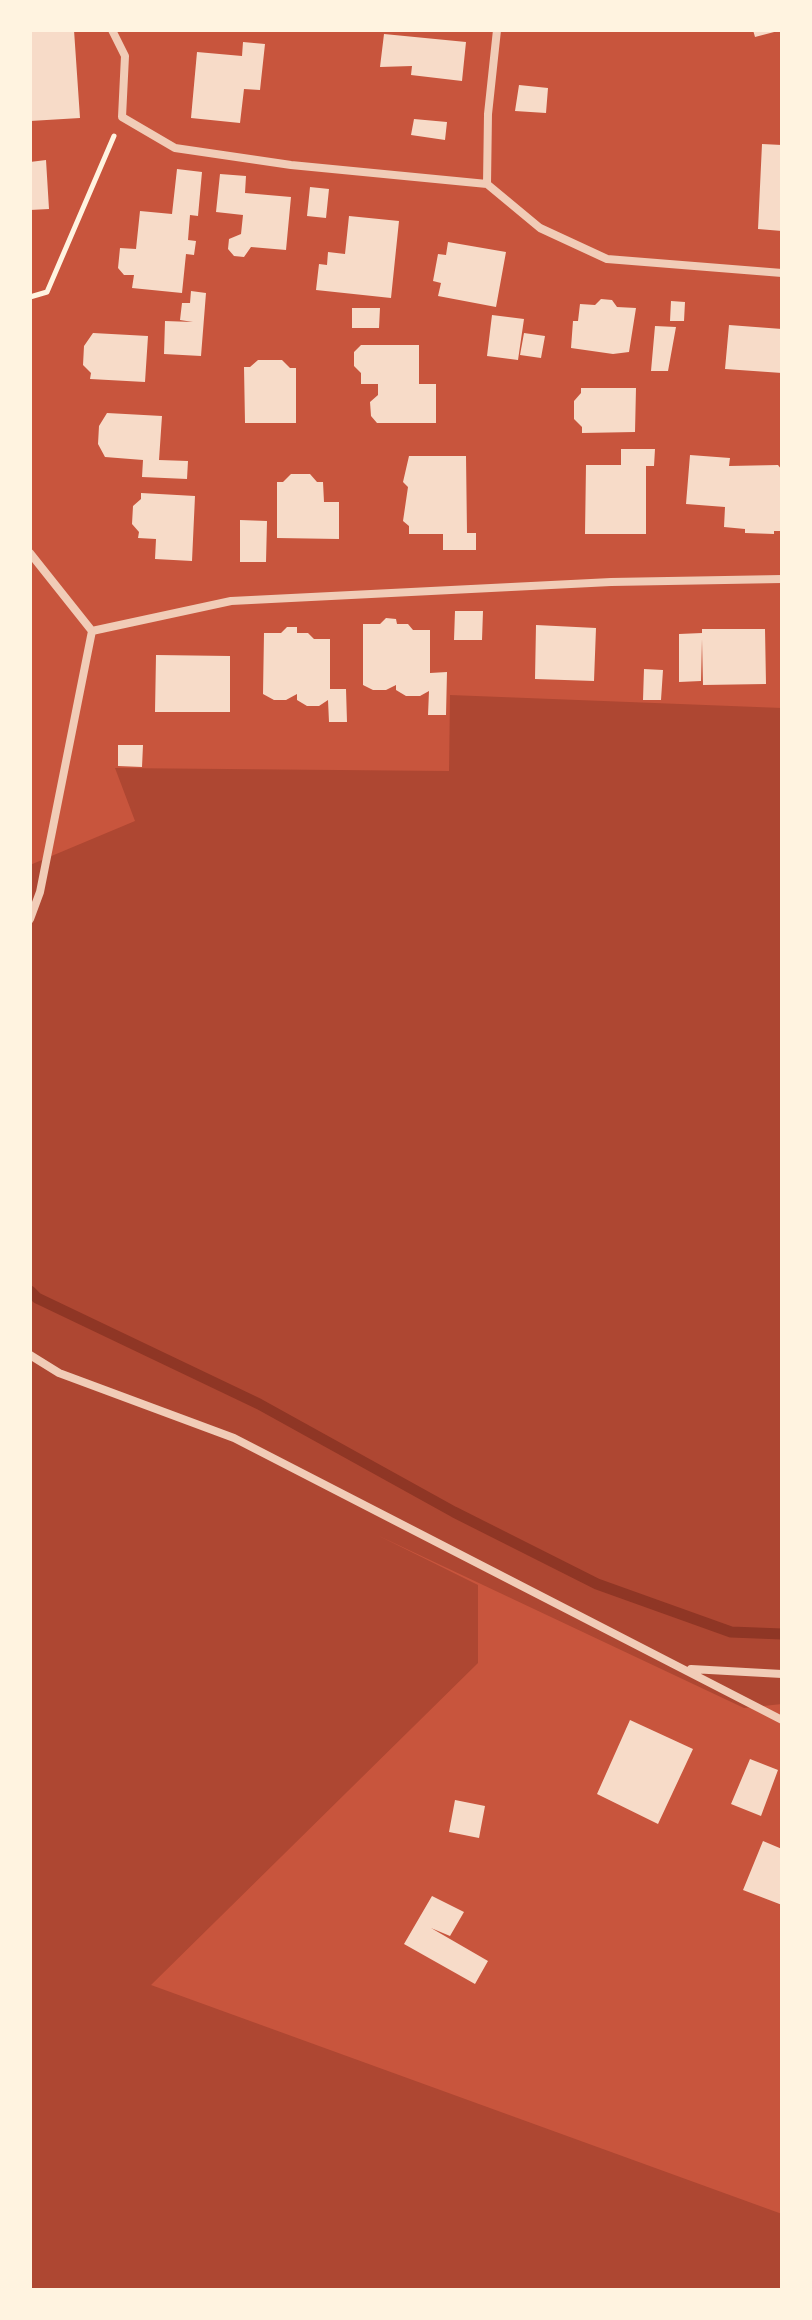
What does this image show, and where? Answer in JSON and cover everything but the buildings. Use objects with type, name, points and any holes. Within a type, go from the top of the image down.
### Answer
[{"type":"street","points":[[112,30],[125,56],[122,117],[175,148],[291,165],[487,184],[540,228],[607,259],[782,273]]},
{"type":"street","points":[[487,184],[488,114],[497,30]]},
{"type":"street","points":[[30,553],[92,631],[40,892],[30,919]]},
{"type":"street","points":[[92,631],[231,601],[611,582],[782,579]]},
{"type":"street","points":[[30,1355],[59,1373],[234,1438],[782,1720]]},
{"type":"street","points":[[687,1669],[782,1674]]},
{"type":"path","points":[[30,297],[47,292],[122,117]]},
{"type":"shaded area","points":[[450,695],[782,708],[782,1704],[744,1708],[377,1535],[478,1585],[478,1663],[151,1985],[782,2214],[782,2290],[30,2290],[30,865],[135,821],[115,768],[449,771]]},
{"type":"waterway","points":[[30,1291],[37,1298],[259,1404],[454,1512],[597,1584],[731,1632],[782,1634]]}]
